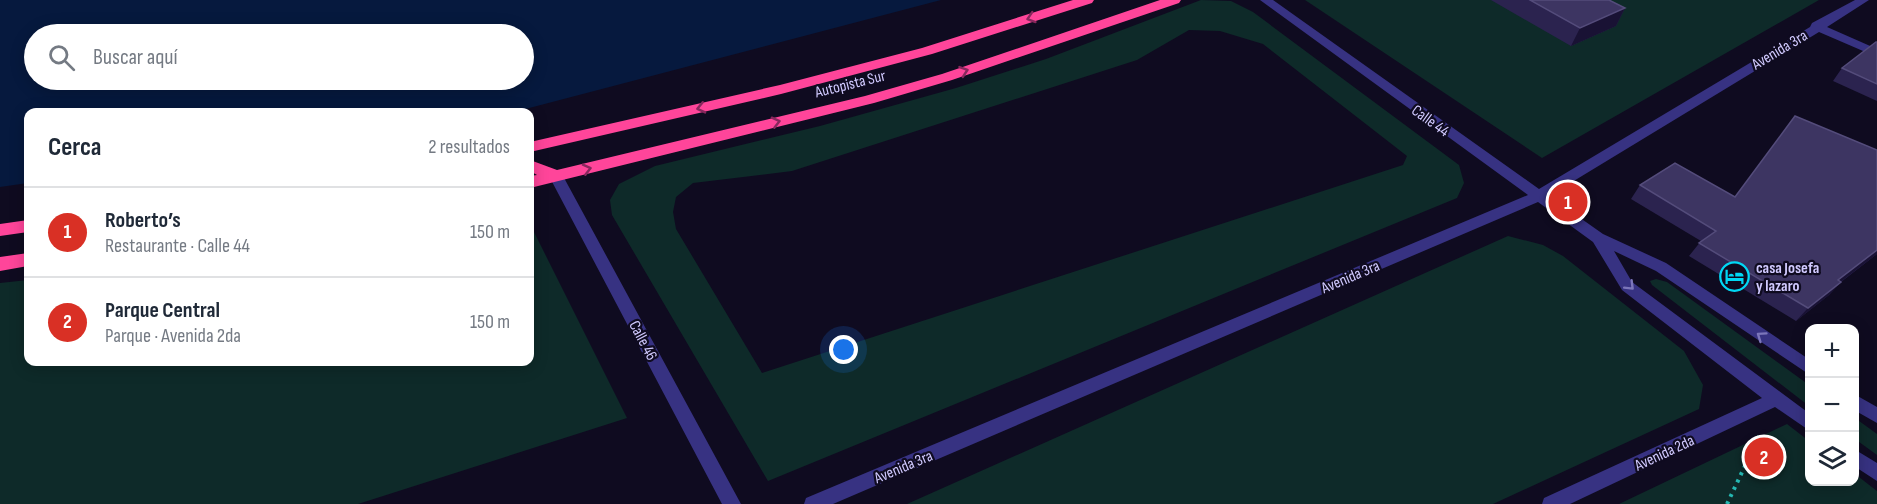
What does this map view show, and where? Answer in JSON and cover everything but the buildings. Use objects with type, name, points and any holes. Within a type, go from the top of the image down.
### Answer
[{"type":"highway","name":"Autopista Sur","points":[[534,146],[804,84],[927,51],[1087,0]]},
{"type":"highway","name":"Autopista Sur","points":[[534,181],[869,100],[948,77],[1174,0]]},
{"type":"highway","points":[[534,167],[556,176]]},
{"type":"highway","points":[[0,230],[24,227]]},
{"type":"highway","points":[[0,264],[24,261]]},
{"type":"street","name":"Calle 44","points":[[1266,0],[1598,238],[1660,267],[1805,366]]},
{"type":"street","name":"Avenida 3ra","points":[[813,504],[1538,196],[1816,26],[1863,0]]},
{"type":"street","points":[[1816,26],[1877,53]]},
{"type":"street","name":"Calle 46","points":[[556,176],[732,504]]},
{"type":"street","name":"Calle 44","points":[[1598,238],[1627,286],[1805,420]]},
{"type":"street","name":"Avenida 2da","points":[[1551,504],[1776,399]]},
{"type":"street","points":[[1859,404],[1877,416]]},
{"type":"street","points":[[1859,460],[1877,473]]},
{"type":"path","points":[[1727,504],[1776,399]]},
{"type":"green space","points":[[1201,0],[1231,1],[1253,12],[1459,165],[1464,183],[1457,198],[768,481],[612,215],[610,200],[619,184],[655,166],[820,126],[956,88],[1046,59]],"holes":[[[1189,30],[1220,31],[1263,44],[1407,156],[1403,165],[762,373],[676,229],[673,212],[676,197],[693,183],[792,171],[1137,60]]]},
{"type":"green space","points":[[1305,0],[1819,0],[1542,158]]},
{"type":"green space","points":[[534,232],[627,418],[358,504],[0,504],[0,283],[24,280],[24,366],[534,366]]},
{"type":"green space","points":[[1508,236],[1543,245],[1563,256],[1684,351],[1703,385],[1699,409],[1493,504],[907,504]]},
{"type":"green space","points":[[1656,279],[1667,282],[1805,382],[1805,403],[1652,285],[1650,281]]},
{"type":"green space","points":[[1859,421],[1877,434],[1877,455],[1859,442]]},
{"type":"green space","points":[[1787,424],[1805,438],[1805,486],[1859,486],[1859,477],[1877,491],[1877,504],[1619,504]]},
{"type":"water","points":[[0,0],[941,0],[529,108],[24,108],[24,184],[0,187]]},
{"type":"place","name":"Roberto’s","points":[[1568,202]]},
{"type":"place","name":"casa Josefa y lazaro","points":[[1735,276]]},
{"type":"place","name":"Parque Central","points":[[1764,457]]}]
